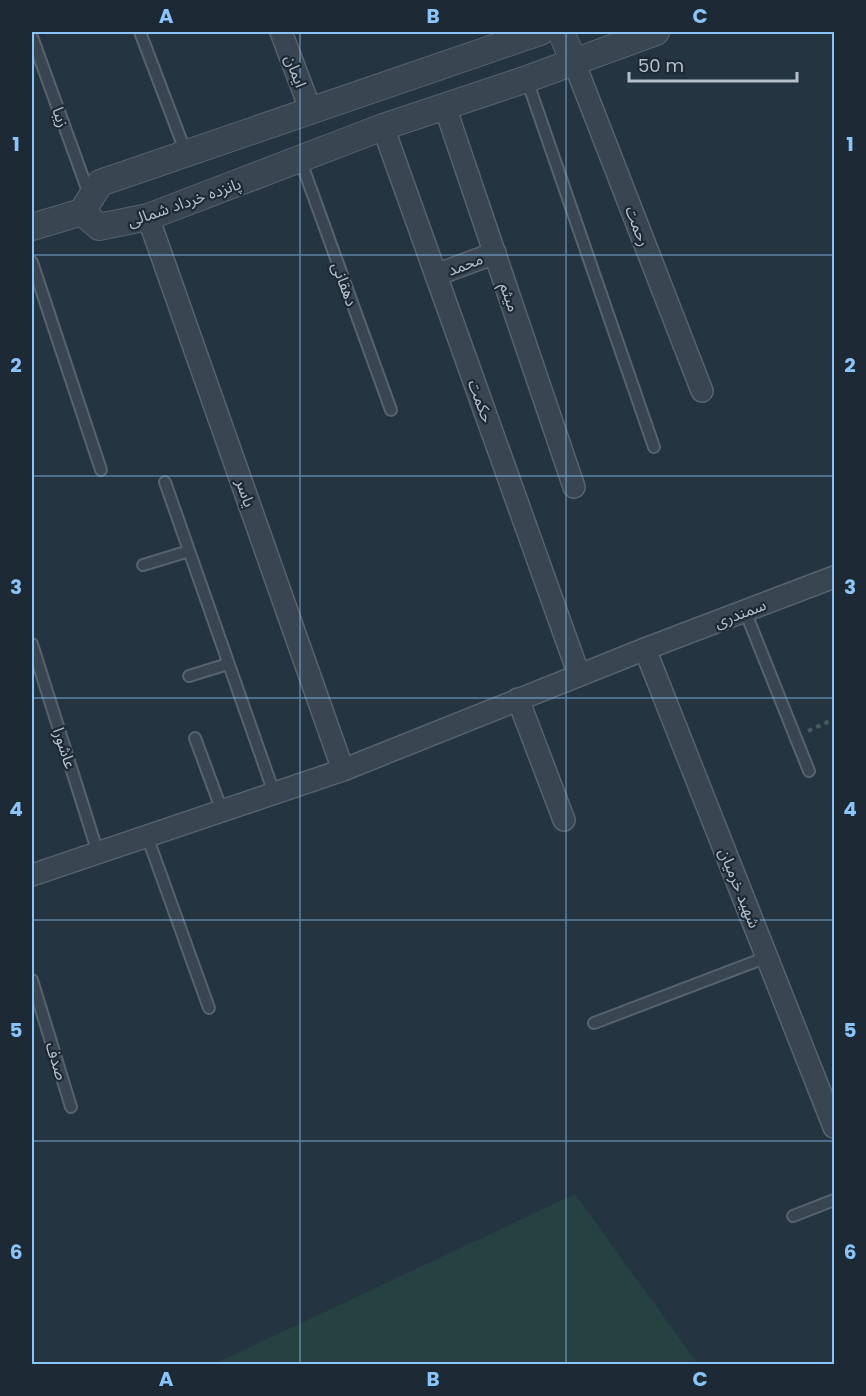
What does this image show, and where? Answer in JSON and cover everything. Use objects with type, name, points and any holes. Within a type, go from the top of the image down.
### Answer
[{"type":"street","name":"ایمان","points":[[280,32],[310,111]]},
{"type":"street","points":[[32,227],[86,204],[100,183],[540,32]]},
{"type":"street","points":[[561,32],[574,62]]},
{"type":"street","name":"پانزده خرداد شمالی","points":[[86,204],[99,227],[148,217],[383,127],[527,79],[656,32]]},
{"type":"street","name":"رحمت","points":[[574,62],[702,391]]},
{"type":"street","name":"میثم","points":[[445,106],[574,487]]},
{"type":"street","name":"حکمت","points":[[383,127],[579,675]]},
{"type":"street","name":"یاسر","points":[[148,217],[343,770]]},
{"type":"street","name":"محمد","points":[[436,275],[495,253]]},
{"type":"street","name":"سمندری","points":[[32,875],[343,770],[645,649],[834,578]]},
{"type":"street","name":"شهید خرمیان","points":[[645,649],[834,1127]]},
{"type":"street","points":[[518,699],[564,820]]},
{"type":"lane","points":[[140,32],[187,154]]},
{"type":"lane","name":"زیبا","points":[[32,37],[86,204]]},
{"type":"lane","points":[[527,79],[654,447]]},
{"type":"lane","name":"دهقانی","points":[[300,159],[391,410]]},
{"type":"lane","points":[[32,262],[101,470]]},
{"type":"lane","points":[[165,482],[274,793]]},
{"type":"lane","points":[[143,566],[189,551]]},
{"type":"lane","points":[[745,611],[809,771]]},
{"type":"lane","name":"عاشورا","points":[[32,644],[98,852]]},
{"type":"lane","points":[[189,676],[228,664]]},
{"type":"lane","points":[[195,738],[222,811]]},
{"type":"lane","points":[[147,836],[209,1008]]},
{"type":"lane","points":[[594,1023],[767,957]]},
{"type":"lane","name":"صدف","points":[[32,980],[72,1107]]},
{"type":"lane","points":[[792,1216],[834,1200]]},
{"type":"path","points":[[795,737],[834,719]]},
{"type":"green space","points":[[575,1194],[698,1364],[214,1364]]}]
